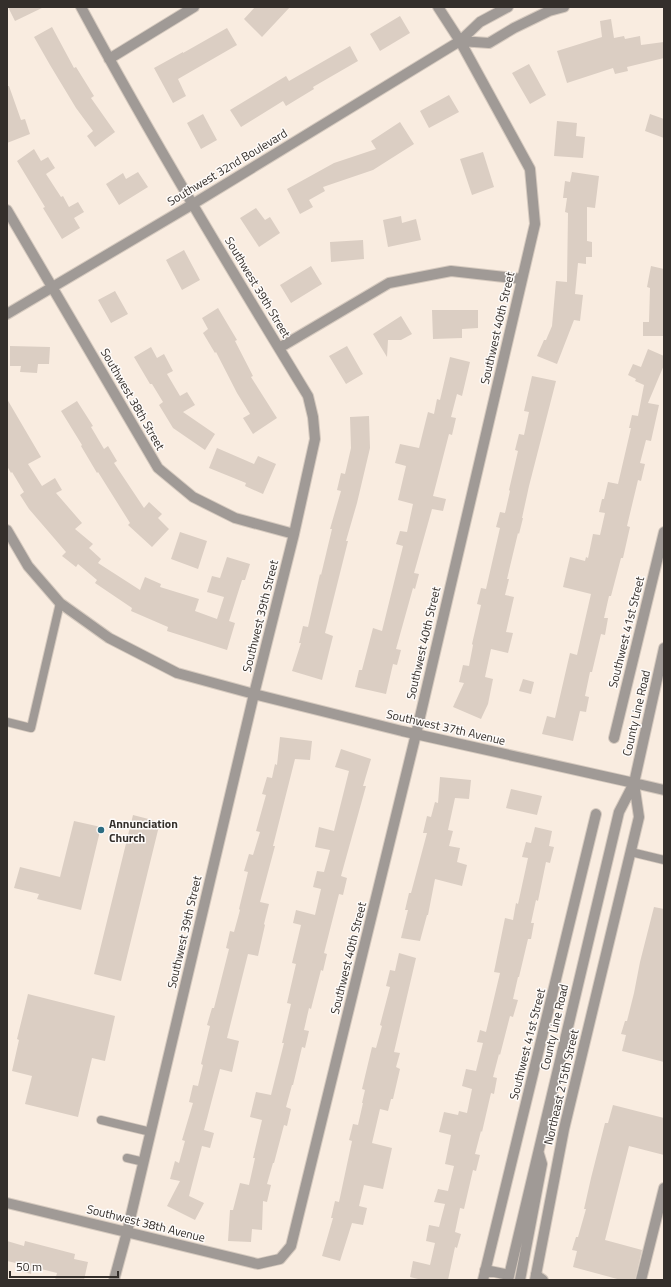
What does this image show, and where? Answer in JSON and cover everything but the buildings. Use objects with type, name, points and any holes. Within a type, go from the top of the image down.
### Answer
[{"type":"street","name":"Southwest 39th Street","points":[[81,7],[109,59],[193,204],[308,396],[313,417],[315,439],[294,534],[254,694],[144,1162],[114,1280]]},
{"type":"street","points":[[109,59],[194,7]]},
{"type":"street","name":"Southwest 40th Street","points":[[280,1260],[291,1246],[416,734],[535,224],[530,169],[460,41],[438,7]]},
{"type":"street","name":"Southwest 32nd Boulevard","points":[[7,314],[193,204],[460,41],[480,22],[508,7]]},
{"type":"street","points":[[460,41],[489,43],[514,28],[548,11],[564,7]]},
{"type":"street","name":"Southwest 38th Street","points":[[7,210],[158,468],[193,497],[234,518],[294,534]]},
{"type":"street","points":[[279,348],[389,283],[451,271],[522,279]]},
{"type":"street","name":"Southwest 41st Street","points":[[614,738],[664,532]]},
{"type":"street","name":"Southwest 37th Avenue","points":[[8,535],[28,566],[60,603],[109,638],[177,673],[254,694],[416,734],[664,790]]},
{"type":"street","name":"County Line Road","points":[[508,1278],[619,812],[634,783],[664,648]]},
{"type":"street","name":"County Line Road","points":[[619,902],[639,816],[634,783]]},
{"type":"street","name":"Southwest 41st Street","points":[[484,1275],[596,814]]},
{"type":"street","name":"Northeast 215th Street","points":[[538,1278],[564,1129],[619,902]]},
{"type":"street","points":[[520,1280],[542,1164],[538,1152]]},
{"type":"street","points":[[641,1280],[664,1188]]},
{"type":"street","name":"Southwest 38th Avenue","points":[[7,1203],[258,1264],[280,1260]]},
{"type":"street","points":[[484,1275],[508,1278]]},
{"type":"lane","points":[[7,722],[31,728],[60,603]]},
{"type":"lane","points":[[631,852],[664,860]]},
{"type":"lane","points":[[101,1120],[151,1132]]},
{"type":"lane","points":[[127,1158],[144,1162]]},
{"type":"place","name":"Annunciation Church","points":[[101,830]]}]
